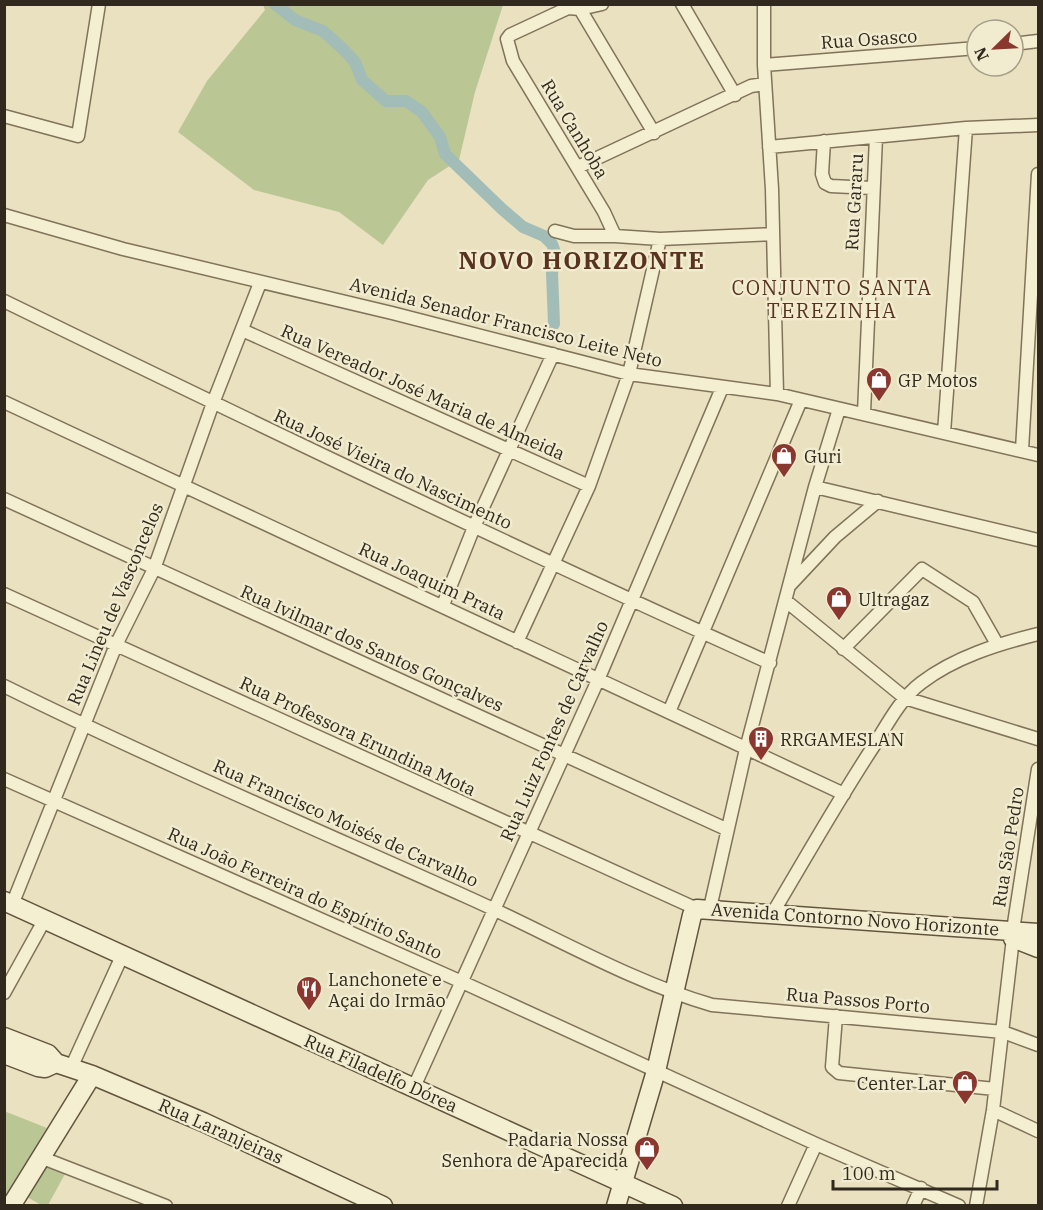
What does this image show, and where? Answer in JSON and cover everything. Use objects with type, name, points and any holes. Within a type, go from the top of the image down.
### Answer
[{"type":"street","points":[[4,116],[78,136],[99,4]]},
{"type":"street","points":[[602,4],[577,8],[654,133]]},
{"type":"street","points":[[682,4],[735,94]]},
{"type":"street","points":[[764,4],[764,65],[773,234],[777,394]]},
{"type":"street","name":"Rua Canhoba","points":[[577,8],[515,31],[507,39],[513,61],[578,167],[615,236]]},
{"type":"street","name":"Rua Osasco","points":[[764,65],[965,49]]},
{"type":"street","points":[[578,167],[751,86],[765,84]]},
{"type":"street","points":[[769,147],[966,128],[1038,124]]},
{"type":"street","points":[[944,433],[966,128]]},
{"type":"street","name":"Rua Gararu","points":[[864,413],[876,137]]},
{"type":"street","points":[[824,141],[822,174],[825,183],[836,187],[872,188]]},
{"type":"street","points":[[1022,450],[1038,207],[1038,174]]},
{"type":"street","name":"Avenida Senador Francisco Leite Neto","points":[[4,215],[123,249],[260,283],[392,312],[629,374],[777,394],[1038,455]]},
{"type":"street","points":[[555,231],[574,236],[660,239],[773,234]]},
{"type":"street","points":[[517,642],[589,486],[629,374],[660,239]]},
{"type":"street","name":"Rua Lineu de Vasconcelos","points":[[8,903],[53,801],[116,645],[154,569],[213,403],[260,283]]},
{"type":"street","name":"Rua José Vieira do Nascimento","points":[[4,301],[632,602],[770,663]]},
{"type":"street","name":"Rua Vereador José Maria de Almeida","points":[[242,330],[589,486]]},
{"type":"street","points":[[443,605],[474,527],[553,354]]},
{"type":"street","name":"Rua Luiz Fontes de Carvalho","points":[[414,1087],[562,755],[598,681],[722,388]]},
{"type":"street","points":[[669,712],[801,400]]},
{"type":"street","name":"Rua Joaquim Prata","points":[[4,402],[844,794]]},
{"type":"street","points":[[616,1206],[656,1071],[692,915],[703,909],[815,487],[839,409]]},
{"type":"street","points":[[815,487],[1038,540]]},
{"type":"street","name":"Rua Ivilmar dos Santos Gonçalves","points":[[4,499],[726,829]]},
{"type":"street","points":[[789,585],[834,537],[878,501]]},
{"type":"street","points":[[843,650],[922,569],[973,602],[997,644]]},
{"type":"street","name":"Rua Professora Erundina Mota","points":[[4,594],[527,833],[703,909]]},
{"type":"street","points":[[786,601],[843,650],[905,698],[1038,739]]},
{"type":"street","points":[[771,916],[905,698],[921,683],[941,670],[997,644],[1038,634]]},
{"type":"street","name":"Rua Francisco Moisés de Carvalho","points":[[4,686],[83,725],[494,909],[674,993]]},
{"type":"street","name":"Rua São Pedro","points":[[976,1206],[993,1110],[1013,934],[1038,769]]},
{"type":"street","name":"Rua João Ferreira do Espírito Santo","points":[[4,779],[959,1206]]},
{"type":"street","name":"Rua Filadelfo Dórea","points":[[8,903],[673,1206]]},
{"type":"street","name":"Avenida Contorno Novo Horizonte","points":[[703,909],[1013,934],[1036,940]]},
{"type":"street","points":[[4,993],[45,919]]},
{"type":"street","points":[[63,1066],[122,956]]},
{"type":"street","name":"Rua Passos Porto","points":[[674,993],[712,1005],[1003,1032],[1038,1045]]},
{"type":"street","points":[[836,1016],[832,1067],[839,1073],[995,1089]]},
{"type":"street","name":"Rua Laranjeiras","points":[[4,1037],[48,1054],[63,1066]]},
{"type":"street","name":"Rua Laranjeiras","points":[[4,1054],[41,1067],[63,1066],[92,1075],[203,1122],[383,1206]]},
{"type":"street","points":[[11,1206],[92,1075]]},
{"type":"street","points":[[993,1110],[1038,1131]]},
{"type":"street","points":[[788,1206],[816,1144]]},
{"type":"street","points":[[40,1157],[166,1206]]},
{"type":"street","points":[[913,1206],[921,1188]]},
{"type":"green space","points":[[263,5],[503,5],[475,92],[459,160],[428,180],[383,245],[339,212],[254,190],[178,132],[207,81],[265,10]]},
{"type":"green space","points":[[4,1111],[47,1128],[7,1195],[4,1193]]},
{"type":"green space","points":[[40,1162],[65,1174],[48,1205],[41,1205],[22,1194]]},
{"type":"waterway","points":[[275,4],[295,20],[323,31],[355,62],[362,80],[386,101],[406,101],[422,112],[440,137],[445,154],[523,227],[544,236],[552,244],[556,255],[552,273],[554,324]]},
{"type":"place","name":"GP Motos","points":[[879,403]]},
{"type":"place","name":"Guri","points":[[784,479]]},
{"type":"place","name":"Ultragaz","points":[[839,622]]},
{"type":"place","name":"RRGAMESLAN","points":[[761,762]]},
{"type":"place","name":"Lanchonete e Açai do Irmão","points":[[309,1012]]},
{"type":"place","name":"Center Lar","points":[[965,1106]]},
{"type":"place","name":"Padaria Nossa Senhora de Aparecida","points":[[647,1172]]},
{"type":"district","name":"NOVO HORIZONTE","points":[[582,260]]},
{"type":"district","name":"CONJUNTO SANTA TEREZINHA","points":[[832,298]]}]
